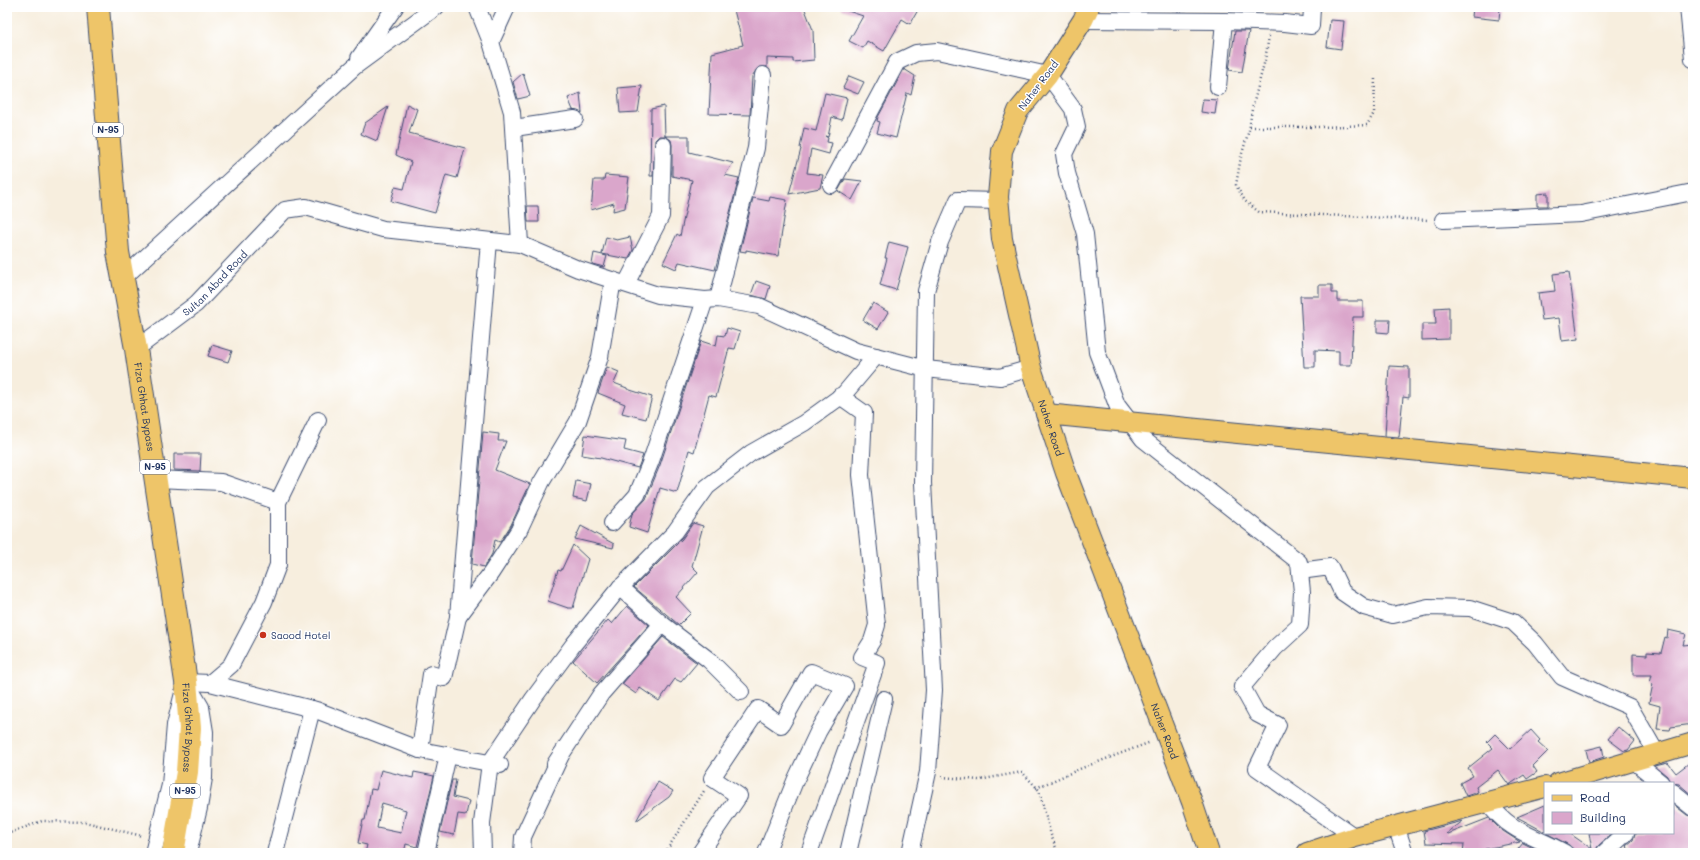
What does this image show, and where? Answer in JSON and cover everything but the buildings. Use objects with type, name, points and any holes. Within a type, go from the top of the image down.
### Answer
[{"type":"highway","name":"Fiza Ghhat Bypass","points":[[98,7],[118,252],[136,349],[157,479],[186,682],[190,728],[187,772],[161,848]]},
{"type":"main road","name":"Naher Road","points":[[1086,13],[1048,75],[1018,111],[1002,151],[998,201],[1002,239],[1031,368],[1068,480],[1209,853]]},
{"type":"main road","points":[[1046,414],[1693,478]]},
{"type":"main road","points":[[1561,782],[1693,743]]},
{"type":"main road","points":[[1306,853],[1355,837],[1544,786]]},
{"type":"street","points":[[349,72],[394,7]]},
{"type":"street","points":[[123,278],[349,72],[436,7]]},
{"type":"street","points":[[478,7],[491,42],[512,112],[520,244]]},
{"type":"street","points":[[491,42],[507,7]]},
{"type":"street","points":[[1086,13],[1224,21],[1272,22],[1311,26],[1312,7]]},
{"type":"street","points":[[1688,7],[1693,59]]},
{"type":"street","points":[[1218,87],[1224,21]]},
{"type":"street","points":[[830,185],[897,62],[916,53],[937,51],[1048,75],[1073,109],[1077,127],[1064,154],[1067,174],[1085,234],[1097,352],[1117,405],[1143,439],[1299,562],[1302,592],[1300,625],[1275,648],[1242,687],[1257,714],[1278,725],[1257,768],[1355,837]]},
{"type":"street","points":[[612,523],[637,495],[652,461],[712,300],[756,148],[763,75]]},
{"type":"street","points":[[514,128],[575,120]]},
{"type":"street","points":[[458,617],[491,573],[519,530],[541,483],[578,421],[600,357],[620,282],[661,216],[663,145]]},
{"type":"street","points":[[1443,220],[1581,214],[1693,192]]},
{"type":"street","points":[[910,853],[927,776],[934,690],[923,483],[926,369],[926,291],[940,242],[958,200],[998,201]]},
{"type":"street","name":"Sultan Abad Road","points":[[136,349],[196,304],[286,210],[306,207],[383,229],[489,241]]},
{"type":"street","points":[[420,750],[430,674],[444,678],[458,617],[489,241],[520,244],[578,269],[658,295],[759,306],[856,351],[926,369],[1000,377],[1031,368]]},
{"type":"street","points":[[483,853],[482,823],[495,764],[564,657],[620,587],[675,532],[707,487],[751,453],[804,423],[840,396],[876,356]]},
{"type":"street","points":[[809,853],[877,663],[862,657],[872,641],[877,625],[861,475],[864,413],[840,396]]},
{"type":"street","points":[[210,683],[231,665],[264,602],[278,565],[278,502],[318,420]]},
{"type":"street","points":[[157,479],[221,482],[278,502]]},
{"type":"street","points":[[1300,571],[1330,567],[1342,592],[1364,607],[1393,615],[1428,607],[1470,608],[1513,622],[1535,643],[1562,678],[1630,707],[1657,754]]},
{"type":"street","points":[[620,587],[662,624],[692,646],[741,692]]},
{"type":"street","points":[[522,853],[523,837],[558,759],[601,694],[662,624]]},
{"type":"street","points":[[700,853],[739,796],[712,778],[758,709],[781,725],[811,672],[845,686],[818,732],[795,781],[766,853]]},
{"type":"street","points":[[186,682],[210,683],[312,709],[420,750],[495,764]]},
{"type":"street","points":[[161,848],[170,785],[175,725],[186,682]]},
{"type":"street","points":[[186,682],[201,707],[205,732],[204,778],[188,853]]},
{"type":"street","points":[[848,853],[884,699]]},
{"type":"street","points":[[275,853],[312,709]]},
{"type":"street","points":[[426,853],[448,755]]},
{"type":"street","points":[[1634,760],[1660,782]]},
{"type":"street","points":[[1674,793],[1693,808]]},
{"type":"street","points":[[1488,802],[1497,815],[1516,831],[1565,853]]},
{"type":"street","points":[[1396,826],[1405,853]]},
{"type":"street","points":[[1604,853],[1625,834]]},
{"type":"path","points":[[1272,22],[1265,60],[1252,109],[1250,127],[1241,157],[1236,185],[1245,201],[1258,212],[1443,220]]},
{"type":"path","points":[[1250,127],[1323,127],[1367,125],[1374,113],[1375,78]]},
{"type":"path","points":[[1036,788],[1082,768],[1166,736]]},
{"type":"path","points":[[927,776],[980,780],[1022,772],[1036,788],[1058,853]]},
{"type":"path","points":[[666,853],[712,778]]},
{"type":"path","points":[[7,834],[42,821],[85,822],[161,848]]},
{"type":"place","name":"Saood Hotel","points":[[263,635]]}]
